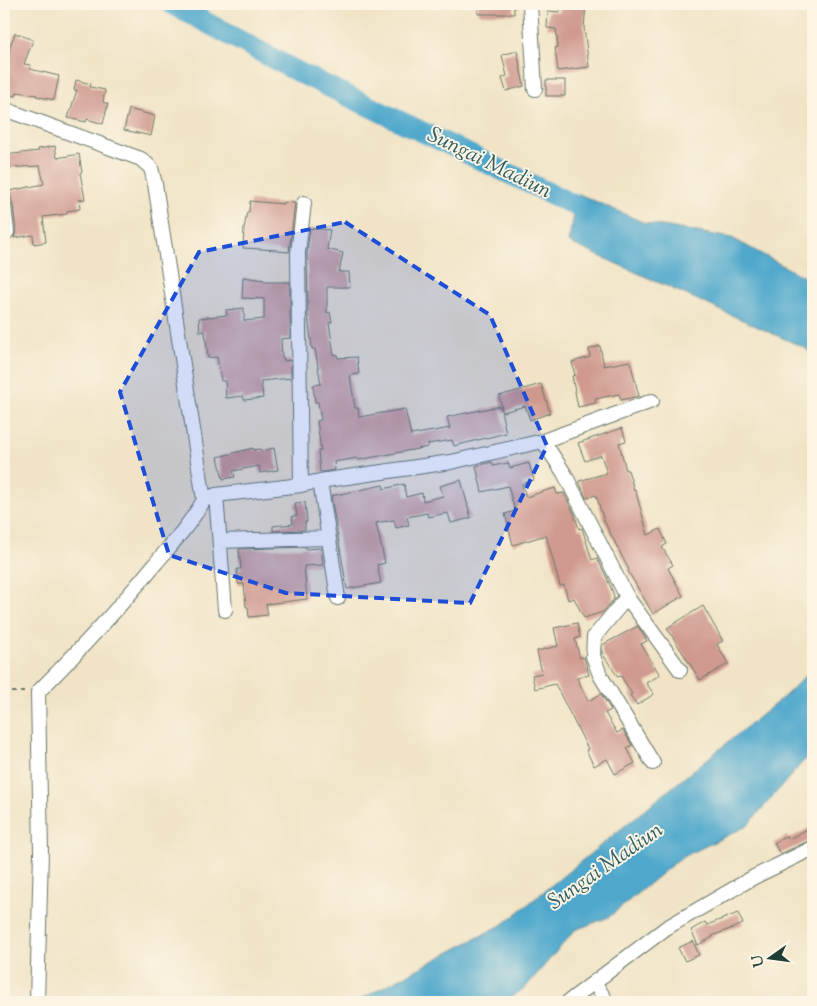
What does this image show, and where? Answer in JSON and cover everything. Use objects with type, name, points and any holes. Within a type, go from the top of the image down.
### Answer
[{"type":"street","points":[[530,4],[535,89]]},
{"type":"street","points":[[4,109],[141,159],[150,168],[155,184],[210,498],[220,541],[225,610]]},
{"type":"street","points":[[301,485],[298,253],[304,203]]},
{"type":"street","points":[[4,206],[7,232]]},
{"type":"street","points":[[37,1002],[41,852],[38,692],[87,644],[148,574],[210,498],[450,462],[543,441],[652,401]]},
{"type":"street","points":[[543,441],[564,473],[627,597],[680,670]]},
{"type":"street","points":[[320,481],[338,598]]},
{"type":"street","points":[[220,541],[329,538]]},
{"type":"street","points":[[627,597],[594,637],[592,656],[600,675],[653,763]]},
{"type":"street","points":[[568,1002],[666,928],[754,877],[813,848]]},
{"type":"street","points":[[594,982],[607,1002]]},
{"type":"path","points":[[4,692],[38,692]]},
{"type":"highlighted area","points":[[345,222],[490,315],[547,446],[470,603],[286,593],[169,555],[120,392],[199,252]]},
{"type":"water","points":[[579,194],[645,223],[732,238],[813,282],[813,355],[805,348],[568,242]]},
{"type":"water","points":[[813,668],[813,750],[747,826],[679,859],[609,917],[575,930],[524,989],[503,1002],[355,1002],[505,923],[786,695]]},
{"type":"building","points":[[478,4],[514,4],[514,14],[478,14]]},
{"type":"building","points":[[560,4],[586,4],[584,28],[589,67],[558,71],[555,48],[558,47],[556,29],[547,28],[548,11],[560,12]]},
{"type":"building","points":[[15,33],[33,40],[24,64],[31,65],[30,69],[59,76],[54,100],[17,92],[16,96],[4,95],[10,46]]},
{"type":"building","points":[[517,51],[524,86],[506,91],[502,78],[507,76],[502,55]]},
{"type":"building","points":[[76,80],[91,84],[90,87],[105,90],[103,102],[108,104],[103,124],[87,119],[86,122],[68,118],[77,90],[74,90]]},
{"type":"building","points":[[546,80],[565,80],[565,96],[546,96]]},
{"type":"building","points":[[129,109],[155,116],[151,136],[124,130]]},
{"type":"building","points":[[55,146],[57,158],[79,154],[82,172],[80,173],[85,199],[79,200],[80,209],[67,211],[67,214],[43,217],[46,242],[34,244],[33,235],[14,238],[16,231],[13,205],[9,191],[44,184],[40,166],[5,168],[4,155],[39,151],[38,149]]},
{"type":"building","points":[[250,201],[283,204],[283,202],[295,203],[289,252],[243,248],[244,229]]},
{"type":"building","points":[[310,228],[330,230],[327,249],[343,253],[339,272],[349,272],[350,287],[327,287],[327,313],[330,312],[332,322],[329,323],[334,355],[337,354],[338,358],[357,357],[359,374],[350,375],[355,408],[358,408],[359,417],[405,409],[411,435],[450,428],[447,417],[500,406],[506,433],[454,446],[452,440],[428,444],[428,447],[358,460],[357,458],[334,462],[335,470],[320,472],[318,451],[321,451],[317,421],[321,420],[318,402],[315,402],[313,385],[321,384],[315,349],[312,349],[308,316],[307,253]]},
{"type":"building","points":[[243,277],[264,280],[264,282],[290,282],[290,338],[281,339],[282,358],[284,358],[284,361],[291,360],[291,378],[261,381],[263,398],[244,400],[243,396],[226,398],[225,381],[221,381],[217,357],[208,358],[205,331],[200,332],[199,318],[227,315],[226,310],[244,308],[244,321],[264,319],[264,299],[242,298]]},
{"type":"building","points":[[600,346],[604,366],[630,361],[639,396],[621,400],[619,394],[595,399],[596,403],[578,407],[572,376],[575,375],[572,362],[590,357],[589,349]]},
{"type":"building","points":[[541,384],[550,413],[530,420],[525,406],[503,412],[499,396]]},
{"type":"building","points":[[622,428],[626,441],[619,443],[648,535],[660,529],[667,544],[662,547],[673,565],[668,568],[683,596],[653,614],[628,571],[604,521],[596,495],[586,498],[579,481],[607,473],[601,455],[585,461],[578,443]]},
{"type":"building","points":[[253,448],[253,450],[260,449],[261,451],[274,448],[278,470],[260,473],[259,466],[233,471],[235,477],[223,479],[218,457]]},
{"type":"building","points":[[492,462],[493,466],[508,463],[510,468],[529,463],[534,480],[522,484],[526,497],[555,488],[557,494],[564,493],[574,513],[579,529],[582,528],[592,560],[597,558],[613,593],[614,599],[603,612],[584,618],[574,598],[568,600],[564,585],[560,586],[546,535],[513,545],[505,514],[515,511],[508,486],[482,492],[476,466]]},
{"type":"building","points":[[461,480],[471,518],[451,523],[448,513],[428,517],[427,513],[407,517],[409,525],[396,528],[394,520],[376,523],[385,563],[377,565],[381,583],[347,589],[331,496],[383,485],[384,489],[404,484],[406,497],[422,493],[423,501],[443,496],[440,486]]},
{"type":"building","points":[[305,502],[307,522],[305,522],[305,530],[273,531],[273,526],[293,524],[292,516],[297,516],[295,503]]},
{"type":"building","points":[[306,547],[306,549],[321,548],[323,565],[304,566],[307,599],[266,604],[268,615],[249,617],[244,584],[238,584],[237,569],[241,569],[239,549]]},
{"type":"building","points":[[703,606],[723,641],[717,644],[728,664],[700,680],[667,628]]},
{"type":"building","points":[[577,623],[580,637],[575,639],[580,658],[584,657],[589,675],[577,678],[588,701],[601,694],[611,710],[605,713],[617,733],[623,730],[632,745],[627,748],[635,763],[615,774],[607,759],[594,766],[586,750],[588,749],[555,684],[535,689],[532,675],[542,673],[537,651],[558,646],[554,628]]},
{"type":"building","points":[[638,626],[647,641],[641,644],[660,675],[646,683],[654,694],[637,705],[621,676],[618,677],[602,653],[602,645]]},
{"type":"building","points":[[813,826],[813,839],[780,854],[774,843],[787,836],[789,839]]},
{"type":"building","points":[[738,913],[743,924],[712,936],[698,945],[691,930],[705,922],[707,925]]},
{"type":"building","points":[[693,941],[699,955],[685,961],[678,948]]},
{"type":"waterway","name":"Sungai Madiun","points":[[172,4],[298,72],[603,219]]}]
